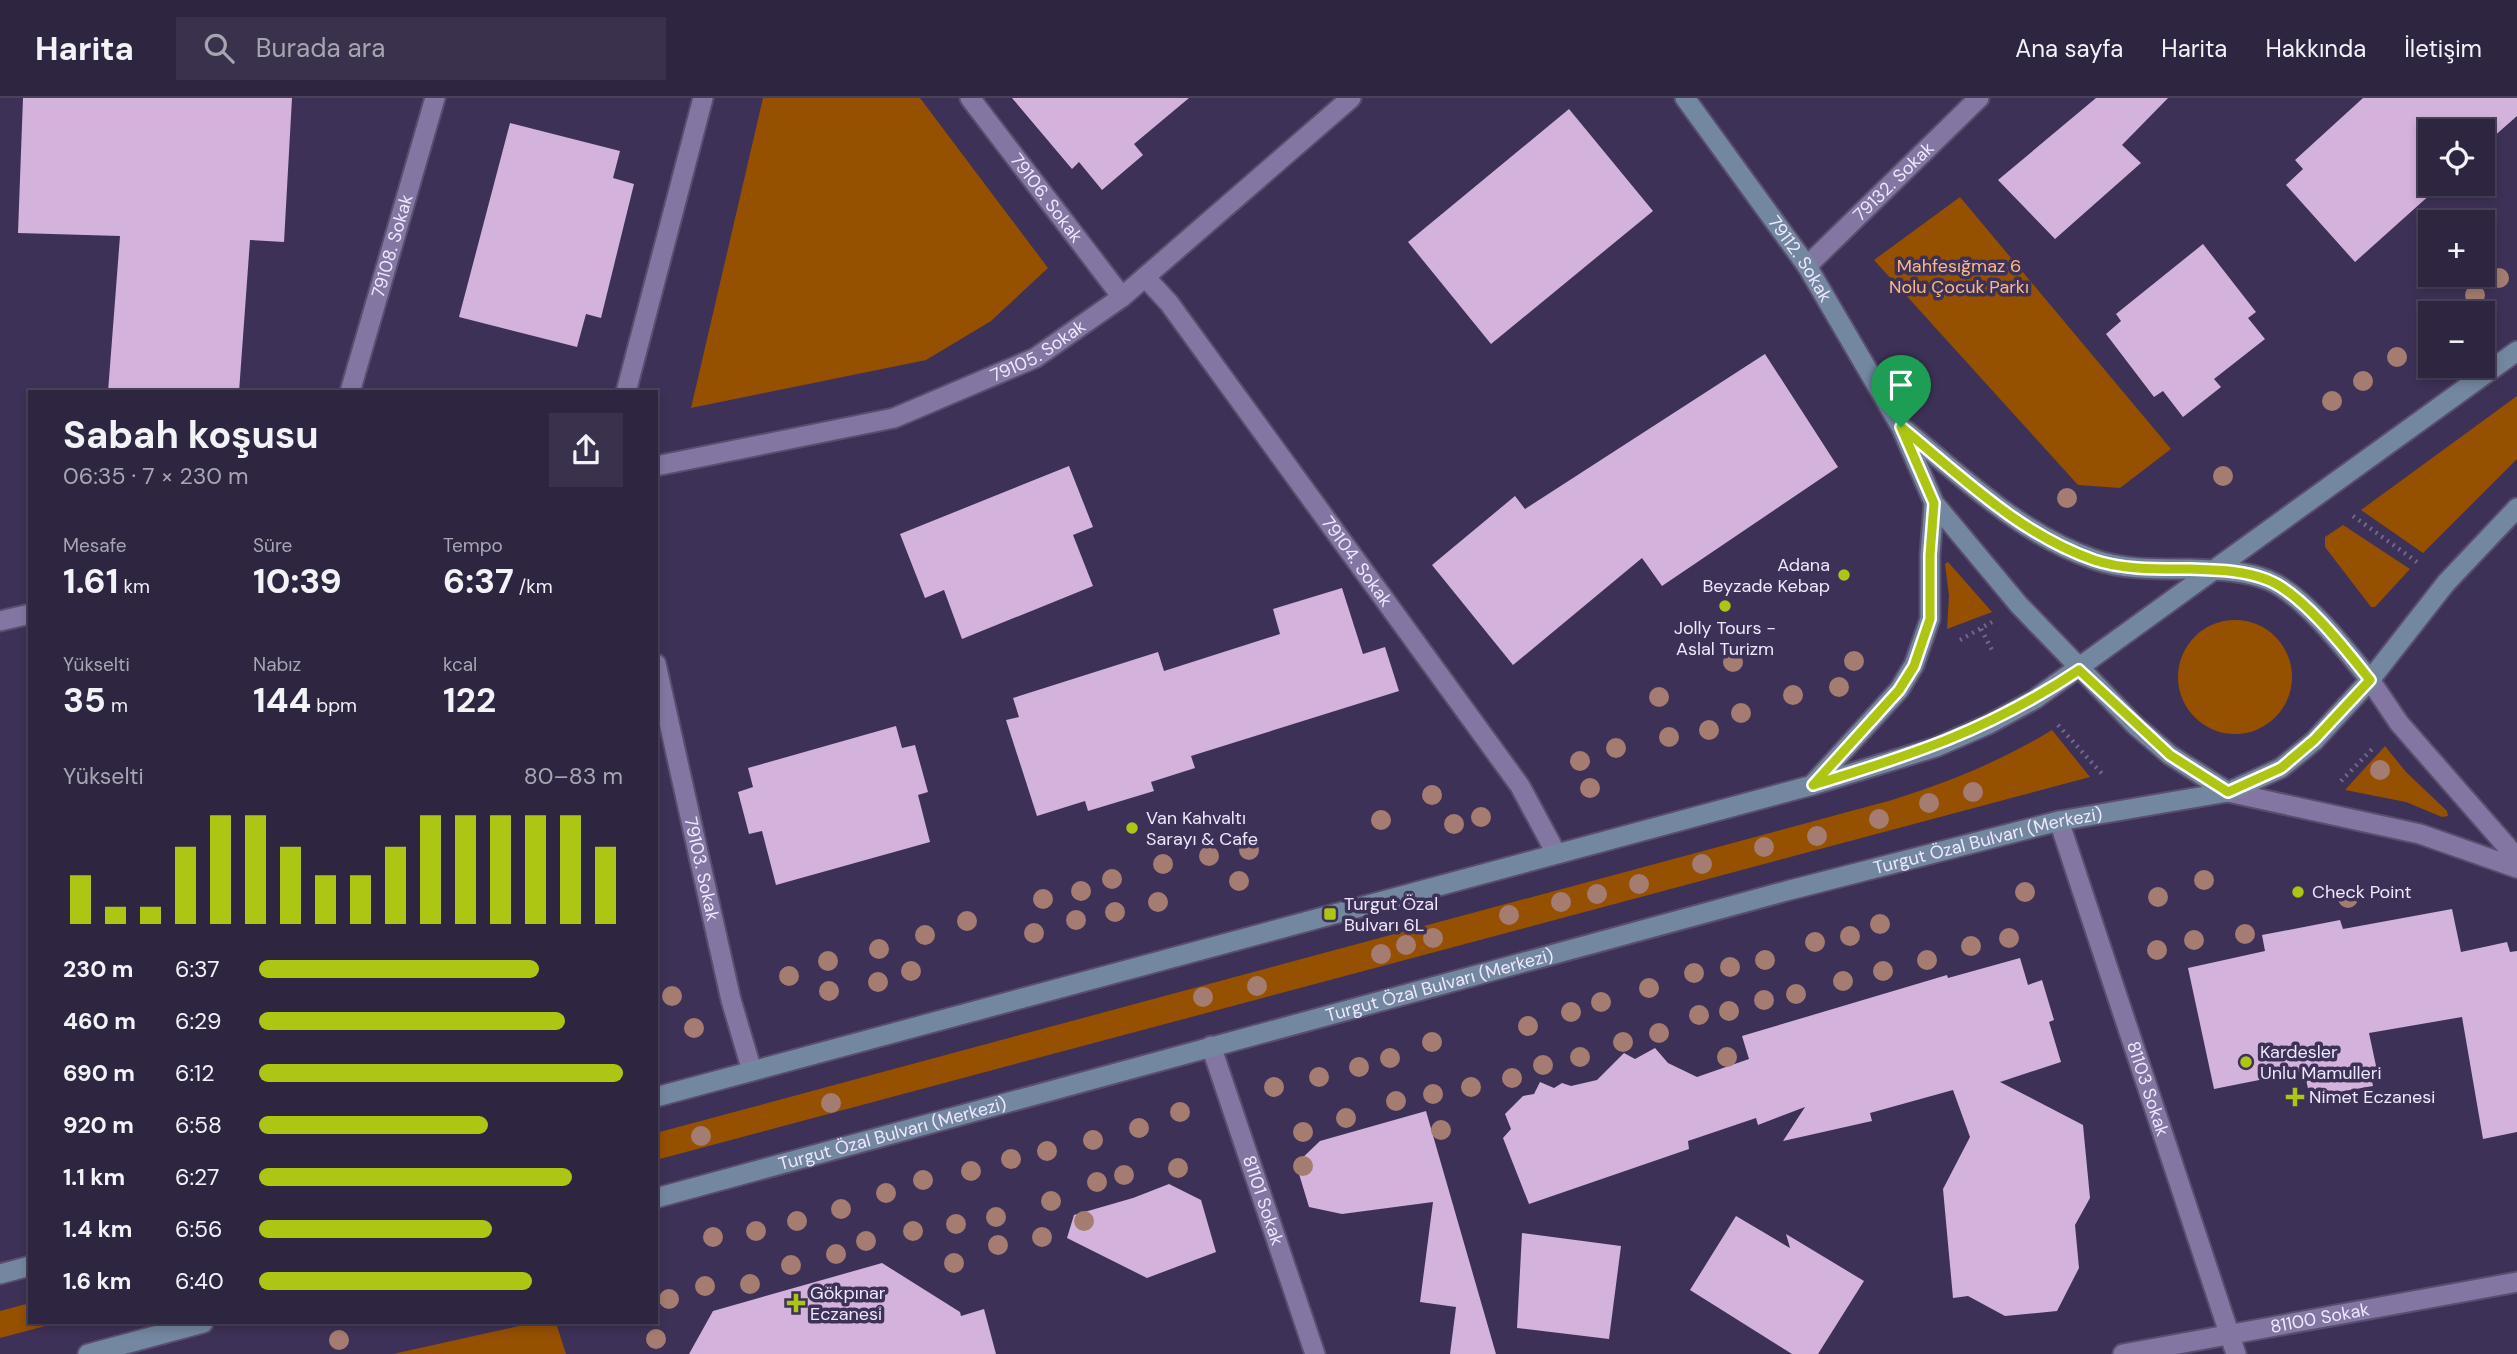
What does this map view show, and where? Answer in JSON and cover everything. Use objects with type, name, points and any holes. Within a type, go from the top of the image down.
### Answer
[{"type":"main road","name":"79112. Sokak","points":[[1685,98],[1807,267],[1901,427]]},
{"type":"main road","points":[[658,1096],[1813,785],[1936,747],[2035,699],[2079,670],[2517,351]]},
{"type":"main road","points":[[1901,427],[1934,503],[2015,600],[2079,670],[2170,755],[2228,792]]},
{"type":"main road","points":[[1901,427],[1997,507],[2043,538],[2073,552],[2125,566],[2217,570],[2245,573],[2271,581],[2339,641],[2370,680],[2446,583],[2517,508]]},
{"type":"main road","points":[[1813,785],[1899,690],[1914,666],[1930,619],[1930,555],[1934,503]]},
{"type":"main road","name":"Turgut Özal Bulvarı (Merkezi)","points":[[658,1197],[1790,890],[2059,821],[2228,792],[2281,768],[2314,740],[2370,680]]},
{"type":"main road","points":[[0,1274],[28,1267]]},
{"type":"main road","points":[[88,1354],[199,1324]]},
{"type":"street","name":"79108. Sokak","points":[[351,390],[435,98]]},
{"type":"street","points":[[627,390],[704,98]]},
{"type":"street","name":"79106. Sokak","points":[[970,98],[1122,297]]},
{"type":"street","name":"79105. Sokak","points":[[658,466],[894,418],[1035,358],[1122,297],[1351,98]]},
{"type":"street","name":"79132. Sokak","points":[[1807,267],[1979,98]]},
{"type":"street","name":"79104. Sokak","points":[[1145,277],[1169,303],[1520,786],[1556,853]]},
{"type":"street","points":[[0,621],[28,614]]},
{"type":"street","name":"79103. Sokak","points":[[658,673],[731,1000],[752,1071]]},
{"type":"street","points":[[2370,680],[2399,723],[2517,858]]},
{"type":"street","points":[[2228,792],[2420,834],[2517,868]]},
{"type":"street","name":"81103 Sokak","points":[[2059,821],[2236,1354]]},
{"type":"street","name":"81101 Sokak","points":[[1211,1046],[1315,1354]]},
{"type":"street","name":"81100 Sokak","points":[[2123,1354],[2517,1282]]},
{"type":"path","points":[[2353,516],[2417,562]]},
{"type":"path","points":[[1953,641],[1995,620]]},
{"type":"path","points":[[1981,629],[1993,652]]},
{"type":"path","points":[[2058,725],[2103,775]]},
{"type":"path","points":[[2336,787],[2379,741]]},
{"type":"green space","points":[[763,98],[920,98],[1048,268],[991,321],[926,360],[691,408]]},
{"type":"green space","name":"Mahfesığmaz 6 Nolu Çocuk Parkı","points":[[1960,197],[2171,449],[2120,488],[2078,485],[1874,260]]},
{"type":"green space","points":[[2517,396],[2517,459],[2423,553],[2361,510]]},
{"type":"green space","points":[[2343,525],[2410,569],[2375,607],[2371,607],[2325,547],[2325,537]]},
{"type":"green space","points":[[1948,562],[1992,612],[1947,629],[1949,596],[1945,564]]},
{"type":"green space","points":[[2235,620],[2257,625],[2275,637],[2287,655],[2292,677],[2287,699],[2275,717],[2257,729],[2235,734],[2213,729],[2195,717],[2183,699],[2178,677],[2183,655],[2195,637],[2213,625]]},
{"type":"green space","points":[[2052,730],[2090,777],[658,1159],[658,1132],[1892,800],[1974,770]]},
{"type":"green space","points":[[2385,746],[2406,772],[2447,811],[2448,816],[2442,817],[2406,802],[2345,790]]},
{"type":"green space","points":[[28,1304],[28,1324],[53,1324],[0,1338],[0,1311]]},
{"type":"green space","points":[[528,1324],[556,1324],[566,1354],[393,1354]]},
{"type":"building","points":[[23,98],[292,98],[284,242],[250,240],[239,390],[108,390],[120,236],[18,233]]},
{"type":"building","points":[[1012,98],[1189,98],[1134,144],[1143,155],[1102,190],[1079,162],[1072,169]]},
{"type":"building","points":[[2096,98],[2168,98],[2122,145],[2141,163],[2055,239],[1998,180]]},
{"type":"building","points":[[2363,98],[2517,98],[2517,116],[2495,135],[2495,119],[2418,119],[2418,196],[2429,196],[2355,262],[2286,185],[2303,169],[2295,160]]},
{"type":"building","points":[[1569,109],[1653,211],[1491,344],[1408,242]]},
{"type":"building","points":[[510,123],[620,151],[613,178],[634,184],[601,318],[586,314],[577,347],[459,317]]},
{"type":"building","points":[[2203,244],[2256,312],[2248,318],[2265,339],[2214,379],[2221,387],[2183,417],[2163,391],[2154,397],[2106,334],[2121,321],[2116,314]]},
{"type":"building","points":[[1765,354],[1838,467],[1662,586],[1642,558],[1513,665],[1432,565],[1515,496],[1525,509]]},
{"type":"building","points":[[1069,466],[1093,527],[1073,535],[1093,586],[962,639],[944,590],[925,598],[900,534]]},
{"type":"building","points":[[1342,588],[1363,654],[1385,647],[1399,691],[1191,756],[1195,768],[1151,782],[1154,791],[1088,811],[1085,801],[1037,816],[1006,720],[1019,717],[1013,698],[1158,652],[1164,671],[1280,634],[1273,609]]},
{"type":"building","points":[[896,726],[902,748],[915,745],[928,792],[918,795],[930,842],[776,885],[762,831],[749,834],[738,792],[753,787],[748,768]]},
{"type":"building","points":[[2452,909],[2461,952],[2507,942],[2510,952],[2517,951],[2517,1132],[2483,1139],[2462,1017],[2369,1033],[2379,1080],[2372,1081],[2373,1086],[2310,1097],[2304,1071],[2214,1089],[2188,968],[2265,951],[2262,935],[2340,920],[2343,929]]},
{"type":"building","points":[[2020,958],[2028,985],[2042,980],[2054,1020],[2049,1022],[2061,1062],[2000,1082],[2083,1125],[2090,1198],[2075,1225],[2079,1268],[2057,1311],[2005,1316],[1968,1296],[1953,1298],[1943,1189],[1970,1137],[1953,1090],[1870,1113],[1872,1121],[1783,1141],[1805,1107],[1758,1125],[1756,1118],[1688,1141],[1689,1149],[1529,1204],[1503,1138],[1511,1129],[1505,1114],[1523,1096],[1534,1094],[1540,1082],[1554,1088],[1562,1083],[1571,1086],[1597,1080],[1624,1053],[1635,1059],[1655,1048],[1668,1063],[1697,1077],[1749,1059],[1742,1036],[1947,975],[1948,978]]},
{"type":"building","points":[[1426,1111],[1496,1354],[1450,1354],[1456,1307],[1420,1302],[1433,1202],[1342,1214],[1309,1207],[1296,1164],[1320,1141]]},
{"type":"building","points":[[1169,1184],[1201,1200],[1216,1252],[1147,1278],[1067,1238],[1074,1215],[1133,1198]]},
{"type":"building","points":[[1736,1216],[1790,1248],[1786,1234],[1864,1281],[1818,1354],[1792,1354],[1690,1290]]},
{"type":"building","points":[[1522,1233],[1621,1246],[1609,1339],[1517,1328]]},
{"type":"building","points":[[882,1263],[960,1312],[961,1316],[984,1309],[996,1354],[689,1354],[713,1311]]},
{"type":"place","name":"Adana Beyzade Kebap","points":[[1844,575]]},
{"type":"place","name":"Jolly Tours - Aslal Turizm","points":[[1725,606]]},
{"type":"place","name":"Van Kahvaltı Sarayı & Cafe","points":[[1132,828]]},
{"type":"place","name":"Check Point","points":[[2298,892]]},
{"type":"place","name":"Turgut Özal Bulvarı 6L","points":[[1330,914]]},
{"type":"place","name":"Kardesler Unlu Mamulleri","points":[[2246,1062]]},
{"type":"place","name":"Nimet Eczanesi","points":[[2295,1097]]},
{"type":"place","name":"Gökpınar Eczanesi","points":[[796,1303]]},
{"type":"route","points":[[1901,427],[1997,507],[2043,538],[2073,552],[2096,561],[2125,566],[2217,570],[2245,573],[2271,581],[2304,607],[2339,641],[2370,680],[2314,740],[2281,768],[2228,792],[2170,755],[2079,670],[2035,699],[1989,724],[1936,747],[1813,785],[1875,713],[1899,690],[1914,666],[1930,619],[1930,555],[1934,503],[1901,427]]}]
